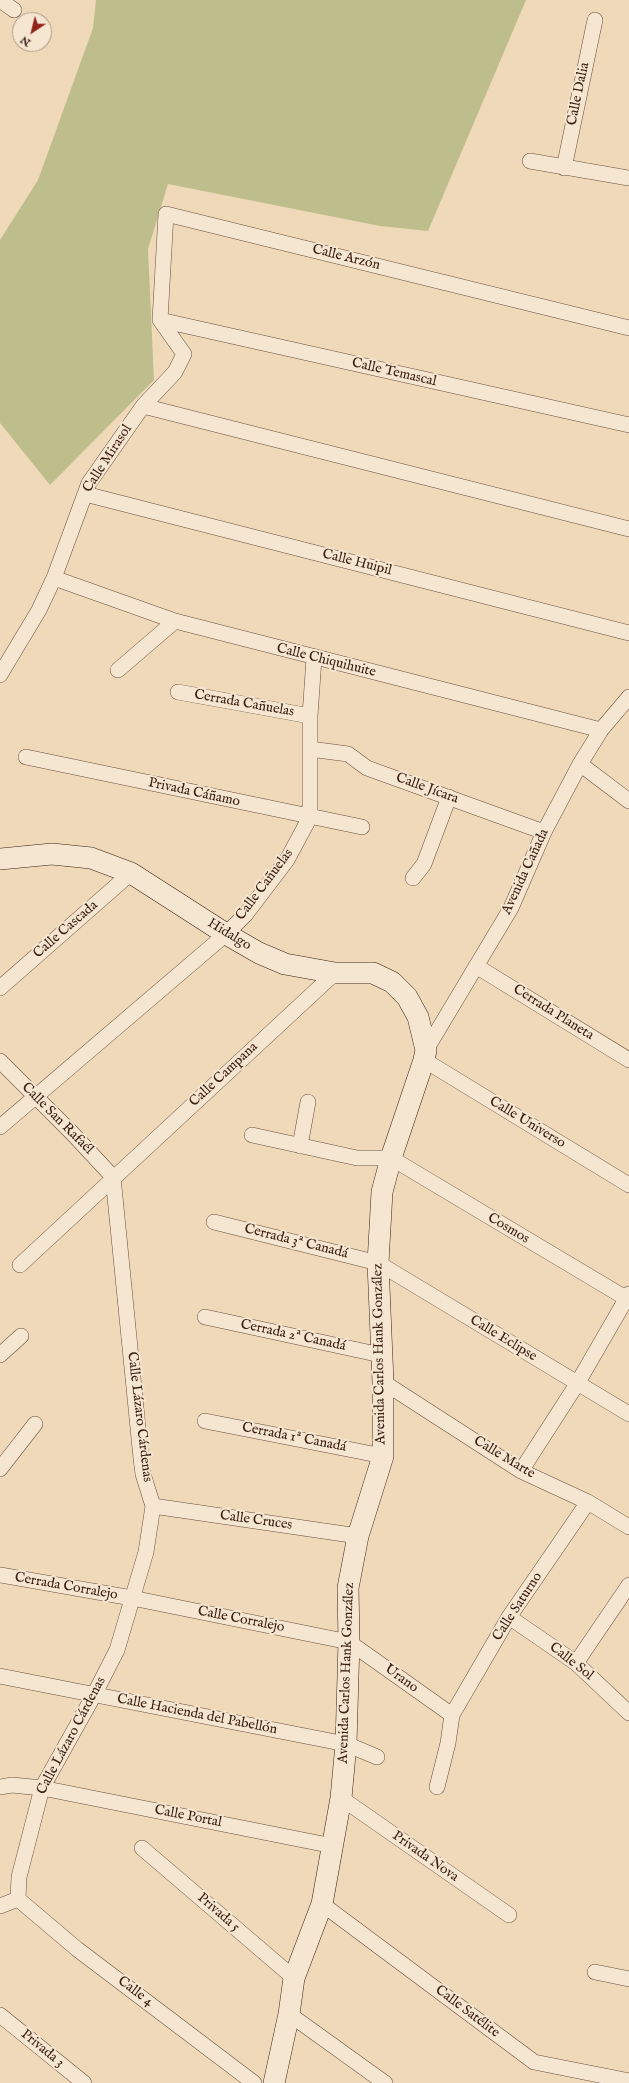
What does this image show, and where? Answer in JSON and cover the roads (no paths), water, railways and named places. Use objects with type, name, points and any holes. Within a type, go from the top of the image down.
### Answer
[{"type":"street","points":[[0,0],[14,10]]},
{"type":"street","name":"Calle Dalia","points":[[564,168],[595,20]]},
{"type":"street","points":[[530,161],[629,178]]},
{"type":"street","name":"Calle Arzón","points":[[160,320],[166,214],[629,328]]},
{"type":"street","name":"Calle Mirasol","points":[[0,676],[39,610],[54,578],[89,483],[143,406],[175,372],[184,354],[160,320]]},
{"type":"street","name":"Calle Temascal","points":[[160,320],[629,425]]},
{"type":"street","points":[[143,406],[629,529]]},
{"type":"street","name":"Calle Huipil","points":[[85,494],[629,633]]},
{"type":"street","name":"Calle Chiquihuite","points":[[54,578],[175,621],[314,658],[601,730]]},
{"type":"street","points":[[118,670],[175,621]]},
{"type":"street","name":"Calle Cañuelas","points":[[0,1127],[34,1096],[226,934],[246,914],[287,860],[310,817],[310,716],[314,658]]},
{"type":"street","name":"Cerrada Cañuelas","points":[[178,692],[310,716]]},
{"type":"street","name":"Avenida Cañada","points":[[425,1055],[511,908],[544,832],[580,764],[601,730],[629,697]]},
{"type":"street","name":"Calle Jícara","points":[[310,749],[348,754],[367,768],[544,832]]},
{"type":"street","name":"Privada Cáñamo","points":[[26,757],[362,827]]},
{"type":"street","points":[[580,764],[629,801]]},
{"type":"street","points":[[413,878],[424,864],[449,797]]},
{"type":"street","name":"Hidalgo","points":[[0,859],[52,854],[91,858],[131,873],[226,934],[259,953],[285,964],[335,973],[373,973],[392,982],[407,997],[418,1017],[425,1055]]},
{"type":"street","name":"Calle Cascada","points":[[0,988],[131,873]]},
{"type":"street","name":"Cerrada Planeta","points":[[476,966],[629,1060]]},
{"type":"street","name":"Calle Campana","points":[[20,1265],[113,1177],[335,973]]},
{"type":"street","name":"Avenida Carlos Hank González","points":[[274,2083],[289,2014],[294,1978],[322,1904],[341,1798],[346,1744],[349,1642],[348,1588],[358,1536],[383,1456],[383,1382],[378,1263],[382,1192],[391,1158],[425,1055]]},
{"type":"street","name":"Calle Universo","points":[[425,1055],[629,1185]]},
{"type":"street","name":"Calle San Rafaél","points":[[0,1061],[113,1177]]},
{"type":"street","points":[[300,1146],[308,1102]]},
{"type":"street","points":[[252,1135],[357,1158],[391,1158]]},
{"type":"street","name":"Cosmos","points":[[391,1158],[628,1298]]},
{"type":"street","name":"Calle Lázaro Cárdenas","points":[[18,1899],[19,1877],[42,1788],[94,1695],[117,1650],[146,1552],[153,1506],[143,1474],[141,1458],[113,1177]]},
{"type":"street","name":"Cerrada 3ª Canadá","points":[[214,1222],[378,1263]]},
{"type":"street","name":"Calle Eclipse","points":[[378,1263],[629,1414]]},
{"type":"street","points":[[521,1471],[577,1384],[628,1298]]},
{"type":"street","name":"Cerrada 2ª Canadá","points":[[205,1317],[381,1355]]},
{"type":"street","points":[[0,1355],[21,1336]]},
{"type":"street","name":"Calle Marte","points":[[383,1382],[521,1471],[588,1502],[629,1527]]},
{"type":"street","name":"Cerrada 1ª Canadá","points":[[205,1421],[383,1456]]},
{"type":"street","points":[[0,1469],[35,1424]]},
{"type":"street","name":"Calle Saturno","points":[[452,1716],[509,1618],[588,1502]]},
{"type":"street","name":"Calle Cruces","points":[[153,1506],[358,1536]]},
{"type":"street","name":"Cerrada Corralejo","points":[[0,1575],[132,1598]]},
{"type":"street","points":[[576,1663],[629,1585]]},
{"type":"street","name":"Calle Corralejo","points":[[132,1598],[349,1642]]},
{"type":"street","name":"Calle Sol","points":[[509,1618],[576,1663],[629,1713]]},
{"type":"street","name":"Urano","points":[[349,1642],[452,1716]]},
{"type":"street","name":"Calle Hacienda del Pabellón","points":[[0,1676],[346,1744],[377,1757]]},
{"type":"street","points":[[437,1786],[448,1743],[452,1716]]},
{"type":"street","name":"Calle Portal","points":[[0,1787],[12,1785],[42,1788],[333,1846]]},
{"type":"street","name":"Privada Nova","points":[[341,1798],[509,1915]]},
{"type":"street","name":"Privada 5","points":[[142,1848],[294,1978]]},
{"type":"street","points":[[0,1906],[18,1899]]},
{"type":"street","name":"Calle 4","points":[[18,1899],[77,1949],[254,2083]]},
{"type":"street","name":"Calle Satélite","points":[[322,1904],[534,2062],[629,2081]]},
{"type":"street","points":[[594,1972],[629,1979]]},
{"type":"street","points":[[289,2014],[385,2083]]},
{"type":"street","name":"Privada 3","points":[[0,2015],[84,2083]]}]
